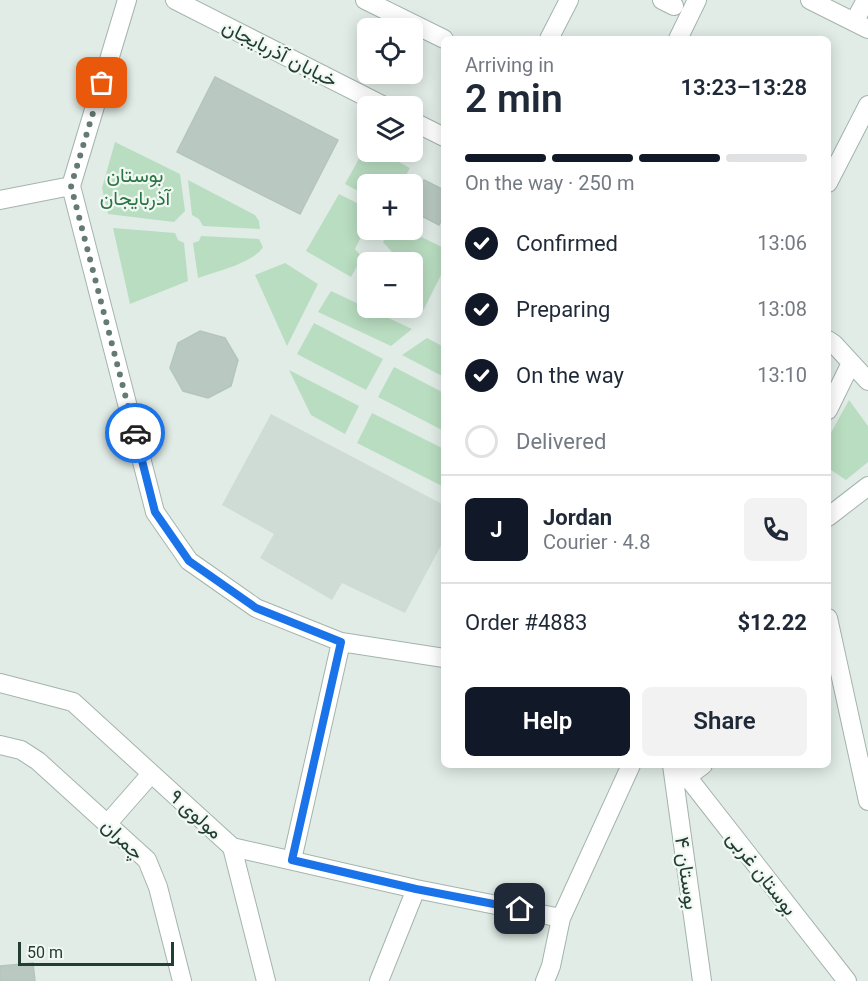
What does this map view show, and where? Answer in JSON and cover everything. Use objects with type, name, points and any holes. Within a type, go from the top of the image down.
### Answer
[{"type":"street","points":[[127,0],[71,186],[155,512],[189,561],[256,608],[341,642],[441,658]]},
{"type":"street","name":"خیابان آذربایجان","points":[[175,0],[364,96]]},
{"type":"street","points":[[365,0],[441,38]]},
{"type":"street","points":[[551,36],[569,0]]},
{"type":"street","points":[[680,36],[698,0]]},
{"type":"street","points":[[810,0],[861,26],[866,0]]},
{"type":"street","points":[[831,177],[868,105]]},
{"type":"street","points":[[423,126],[441,136]]},
{"type":"street","points":[[0,200],[71,186]]},
{"type":"street","points":[[831,342],[868,381]]},
{"type":"street","points":[[831,403],[851,363]]},
{"type":"street","points":[[831,515],[868,486]]},
{"type":"street","points":[[292,860],[341,642]]},
{"type":"street","points":[[832,664],[868,801]]},
{"type":"street","name":"مولوی ۹","points":[[0,683],[73,702],[232,847],[416,889],[561,918]]},
{"type":"street","name":"چمران","points":[[0,745],[21,750],[38,761],[147,860],[158,887],[182,981]]},
{"type":"street","points":[[550,976],[561,918],[631,768]]},
{"type":"street","name":"بوستان ۴","points":[[672,768],[702,981]]},
{"type":"street","name":"بوستان غربی","points":[[682,771],[847,981]]},
{"type":"street","points":[[108,824],[151,774]]},
{"type":"street","points":[[232,847],[266,981]]},
{"type":"street","points":[[379,981],[416,889]]},
{"type":"shaded area","points":[[271,414],[441,503],[441,546],[405,613],[342,583],[332,600],[260,558],[274,534],[222,505]]},
{"type":"green space","name":"بوستان آذربایجان","points":[[115,142],[180,174],[185,211],[174,222],[108,214],[102,188]]},
{"type":"green space","points":[[357,162],[399,162],[410,168],[407,174],[357,174],[357,191],[345,184]]},
{"type":"green space","name":"بوستان آذربایجان","points":[[188,180],[255,215],[260,229],[203,226],[199,219],[192,215]]},
{"type":"green space","points":[[339,194],[357,203],[357,240],[360,240],[355,249],[358,252],[357,266],[351,277],[306,251]]},
{"type":"green space","name":"بوستان آذربایجان","points":[[113,228],[175,233],[178,240],[184,243],[188,281],[130,304]]},
{"type":"green space","name":"بوستان آذربایجان","points":[[201,236],[259,239],[263,247],[243,262],[198,278],[193,243],[199,241]]},
{"type":"green space","points":[[423,238],[441,247],[441,275],[423,311],[423,252],[392,252],[383,242],[384,240],[423,240]]},
{"type":"green space","points":[[285,263],[318,284],[287,346],[255,275]]},
{"type":"green space","points":[[331,291],[357,303],[357,318],[389,318],[412,329],[391,346],[318,312]]},
{"type":"green space","points":[[314,323],[383,359],[366,390],[297,354]]},
{"type":"green space","points":[[427,338],[441,345],[441,375],[402,355]]},
{"type":"green space","points":[[394,367],[441,391],[441,429],[378,397]]},
{"type":"green space","points":[[289,370],[359,406],[345,434],[311,415]]},
{"type":"green space","points":[[849,400],[868,426],[868,462],[846,480],[831,470],[831,433]]},
{"type":"green space","points":[[372,413],[441,448],[441,485],[357,443]]},
{"type":"building","points":[[215,77],[338,140],[300,214],[177,152]]},
{"type":"building","points":[[424,180],[441,188],[439,225],[423,217]]},
{"type":"building","points":[[200,331],[225,338],[238,360],[231,386],[208,398],[183,391],[170,368],[178,343]]},
{"type":"building","points":[[33,963],[35,981],[0,981],[0,966]]},
{"type":"way so far","points":[[102,83],[71,186],[135,433]]},
{"type":"route","points":[[135,433],[155,512],[189,561],[256,608],[341,642],[292,860],[386,880],[416,889],[520,909]]}]
